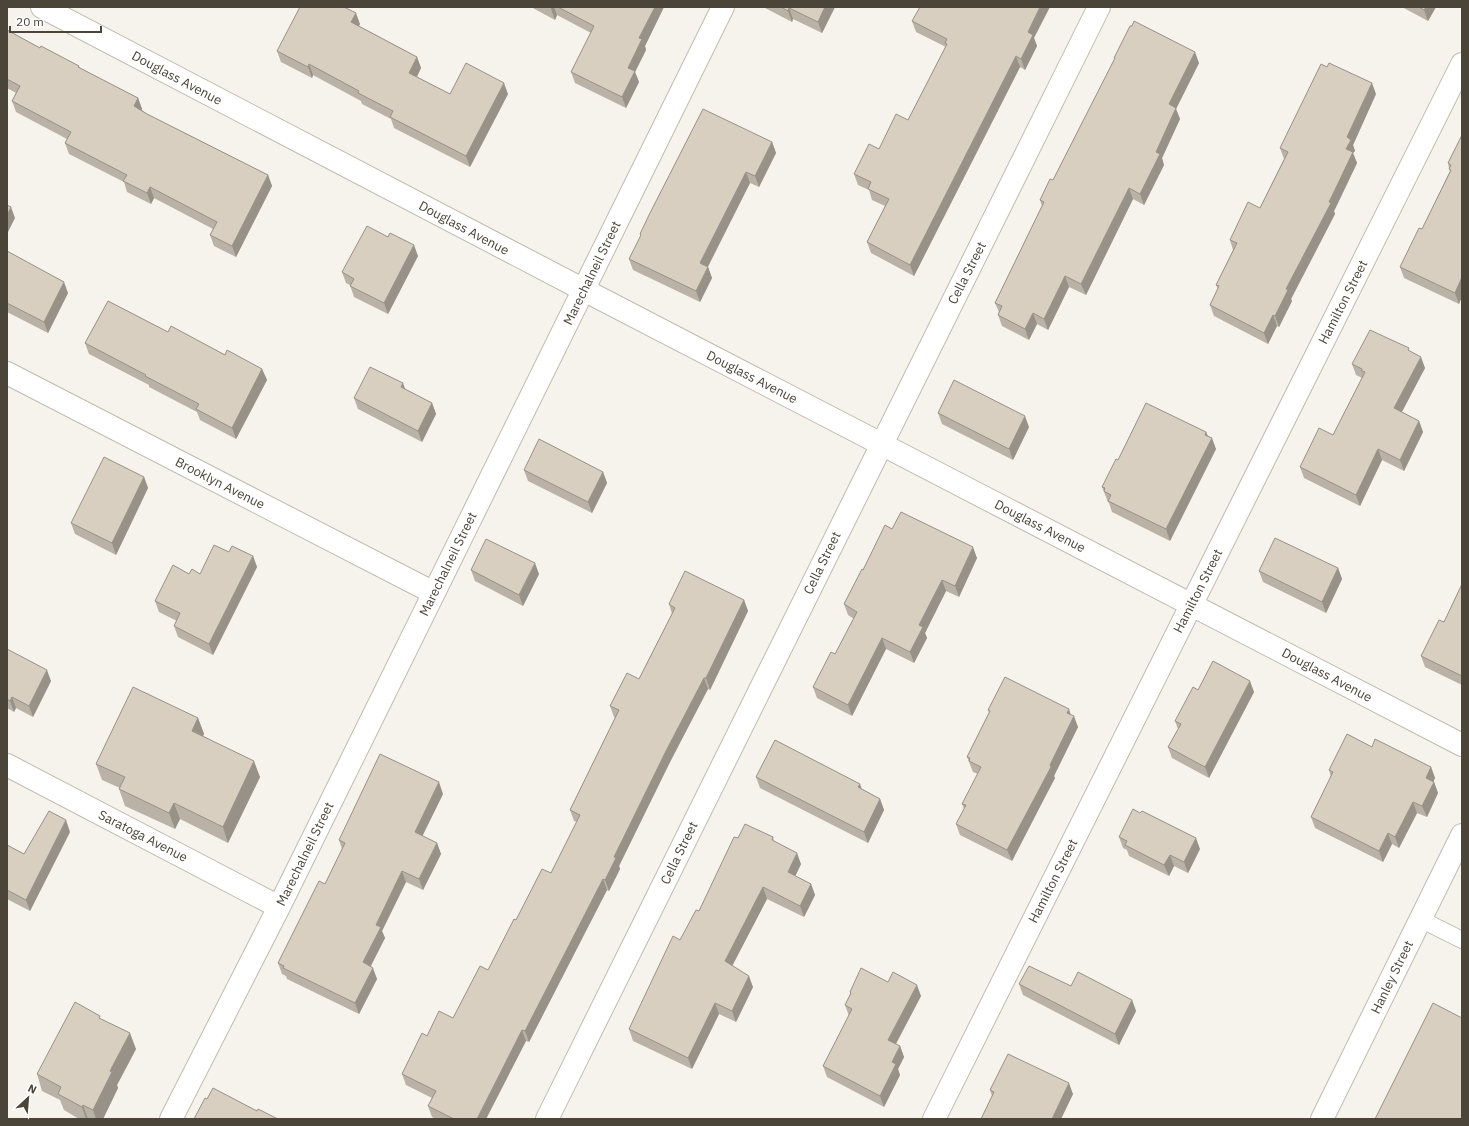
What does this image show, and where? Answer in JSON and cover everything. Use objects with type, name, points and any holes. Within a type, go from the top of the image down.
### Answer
[{"type":"street","name":"Douglass Avenue","points":[[42,7],[1462,745]]},
{"type":"street","name":"Marechalneil Street","points":[[171,1119],[279,907],[723,7]]},
{"type":"street","name":"Cella Street","points":[[547,1119],[1099,7]]},
{"type":"street","name":"Hamilton Street","points":[[934,1119],[1462,64]]},
{"type":"street","name":"Brooklyn Avenue","points":[[7,374],[434,593]]},
{"type":"street","name":"Saratoga Avenue","points":[[7,765],[279,907]]},
{"type":"street","name":"Hanley Street","points":[[1322,1119],[1462,835]]},
{"type":"lane","points":[[1420,919],[1462,940]]},
{"type":"building","points":[[300,7],[344,7],[356,13],[351,22],[417,57],[409,73],[450,94],[466,63],[504,83],[466,156],[390,117],[393,111],[358,93],[359,91],[309,64],[308,67],[277,51]]},
{"type":"building","points":[[558,7],[655,7],[639,38],[642,39],[628,68],[635,71],[622,97],[571,72],[594,26]]},
{"type":"building","points":[[781,7],[825,7],[818,22],[789,8],[788,11]]},
{"type":"building","points":[[920,7],[1040,7],[1028,32],[1033,35],[1021,59],[1016,56],[910,265],[867,242],[889,199],[868,189],[871,182],[854,174],[869,144],[879,149],[896,114],[908,120],[947,44],[945,43],[947,39],[912,21]]},
{"type":"building","points":[[1419,7],[1426,7],[1424,10]]},
{"type":"building","points":[[1134,21],[1195,52],[1169,104],[1176,108],[1156,152],[1160,154],[1140,194],[1129,188],[1081,284],[1065,276],[1044,319],[1033,313],[1025,329],[998,315],[1002,306],[995,303],[1044,202],[1040,200],[1050,179],[1053,180],[1130,26],[1132,26]]},
{"type":"building","points":[[7,30],[40,48],[41,46],[138,98],[134,106],[147,114],[268,175],[232,246],[210,235],[217,222],[150,187],[147,193],[123,181],[127,175],[65,143],[71,132],[12,101],[20,86],[7,79]]},
{"type":"building","points":[[1329,63],[1372,83],[1347,137],[1351,140],[1346,149],[1353,152],[1329,202],[1331,203],[1286,289],[1288,290],[1275,316],[1273,315],[1264,333],[1210,305],[1219,286],[1216,285],[1237,243],[1230,240],[1248,202],[1260,208],[1288,152],[1280,148],[1321,64],[1327,67]]},
{"type":"building","points":[[703,109],[772,142],[755,176],[746,172],[700,263],[708,267],[696,291],[629,259],[650,213]]},
{"type":"building","points":[[1462,135],[1462,277],[1455,293],[1400,267],[1419,228],[1422,229],[1451,170],[1449,169],[1451,165],[1448,163]]},
{"type":"building","points":[[7,205],[11,207],[7,215]]},
{"type":"building","points":[[367,226],[388,237],[390,233],[414,245],[384,303],[350,286],[354,279],[342,272]]},
{"type":"building","points":[[7,251],[64,282],[44,322],[7,303]]},
{"type":"building","points":[[108,301],[168,332],[171,326],[225,355],[227,350],[262,369],[232,428],[196,409],[199,404],[85,343]]},
{"type":"building","points":[[1370,330],[1409,348],[1408,350],[1421,357],[1394,408],[1419,421],[1400,460],[1378,449],[1356,495],[1300,467],[1319,428],[1333,435],[1365,372],[1352,364]]},
{"type":"building","points":[[370,367],[403,383],[401,387],[432,403],[418,431],[354,398]]},
{"type":"building","points":[[954,380],[1025,416],[1009,449],[938,413]]},
{"type":"building","points":[[1146,403],[1206,432],[1205,435],[1212,438],[1166,529],[1108,501],[1111,495],[1104,491],[1105,488],[1102,487],[1116,459],[1118,460]]},
{"type":"building","points":[[539,439],[603,472],[588,502],[524,470]]},
{"type":"building","points":[[104,457],[144,477],[112,543],[71,523]]},
{"type":"building","points":[[901,512],[973,547],[955,586],[942,580],[919,625],[923,627],[910,652],[882,638],[848,705],[813,687],[831,652],[835,654],[857,612],[844,604],[862,569],[863,570],[885,525],[892,529]]},
{"type":"building","points":[[1275,538],[1338,568],[1322,602],[1259,571]]},
{"type":"building","points":[[486,539],[535,563],[519,595],[471,570]]},
{"type":"building","points":[[214,545],[229,552],[232,546],[253,556],[209,644],[174,626],[180,613],[155,601],[173,565],[189,574],[192,569],[200,574]]},
{"type":"building","points":[[685,571],[744,600],[706,678],[704,678],[666,751],[614,857],[616,858],[605,880],[603,879],[525,1031],[522,1030],[477,1119],[454,1119],[428,1106],[436,1091],[402,1074],[422,1033],[427,1036],[439,1011],[453,1018],[480,966],[488,970],[542,869],[551,873],[580,815],[570,810],[619,710],[610,706],[627,673],[639,679],[675,608],[669,604]]},
{"type":"building","points":[[1462,584],[1462,676],[1421,656],[1439,620],[1444,622]]},
{"type":"building","points":[[7,649],[47,670],[29,706],[12,697],[10,701],[7,699]]},
{"type":"building","points":[[1213,661],[1250,681],[1205,767],[1168,747],[1181,724],[1175,721],[1193,687],[1198,690]]},
{"type":"building","points":[[1005,677],[1069,709],[1067,713],[1074,716],[1050,765],[1051,767],[1007,850],[956,824],[966,805],[962,804],[981,767],[969,761],[970,758],[967,757]]},
{"type":"building","points":[[133,687],[198,718],[192,731],[254,761],[223,827],[174,803],[169,813],[119,789],[125,777],[96,764]]},
{"type":"building","points":[[1347,734],[1372,747],[1375,739],[1431,767],[1426,778],[1434,782],[1422,806],[1413,802],[1395,837],[1388,833],[1379,851],[1311,817],[1333,772],[1329,770]]},
{"type":"building","points":[[775,740],[860,784],[858,787],[880,799],[864,832],[756,777]]},
{"type":"building","points":[[380,754],[439,782],[415,832],[437,843],[419,879],[402,871],[376,925],[381,927],[363,962],[373,968],[355,1003],[283,968],[284,966],[278,963],[319,881],[325,884],[345,843],[339,840]]},
{"type":"building","points":[[1133,809],[1140,813],[1142,811],[1196,838],[1184,862],[1170,855],[1164,865],[1125,845],[1127,841],[1119,837]]},
{"type":"building","points":[[49,811],[66,820],[26,900],[7,890],[7,845],[24,854]]},
{"type":"building","points":[[745,824],[773,837],[772,840],[797,853],[788,872],[811,884],[800,906],[763,887],[725,961],[749,976],[732,1011],[715,1003],[688,1058],[629,1029],[673,936],[680,940],[696,910],[699,911],[734,837],[738,838]]},
{"type":"building","points":[[1029,966],[1071,986],[1078,972],[1132,1000],[1115,1034],[1019,984]]},
{"type":"building","points":[[861,968],[888,982],[893,972],[917,985],[888,1040],[900,1046],[892,1062],[896,1064],[880,1096],[823,1066],[852,1009],[845,1005]]},
{"type":"building","points":[[75,1002],[100,1016],[99,1018],[130,1033],[110,1071],[112,1072],[93,1110],[83,1105],[82,1107],[58,1094],[61,1087],[37,1074]]},
{"type":"building","points":[[1433,1003],[1462,1018],[1462,1119],[1375,1119]]},
{"type":"building","points":[[1008,1054],[1069,1083],[1052,1119],[981,1119],[994,1092],[990,1090]]},
{"type":"building","points":[[213,1088],[257,1111],[258,1109],[278,1119],[194,1119],[205,1098],[207,1099]]}]
